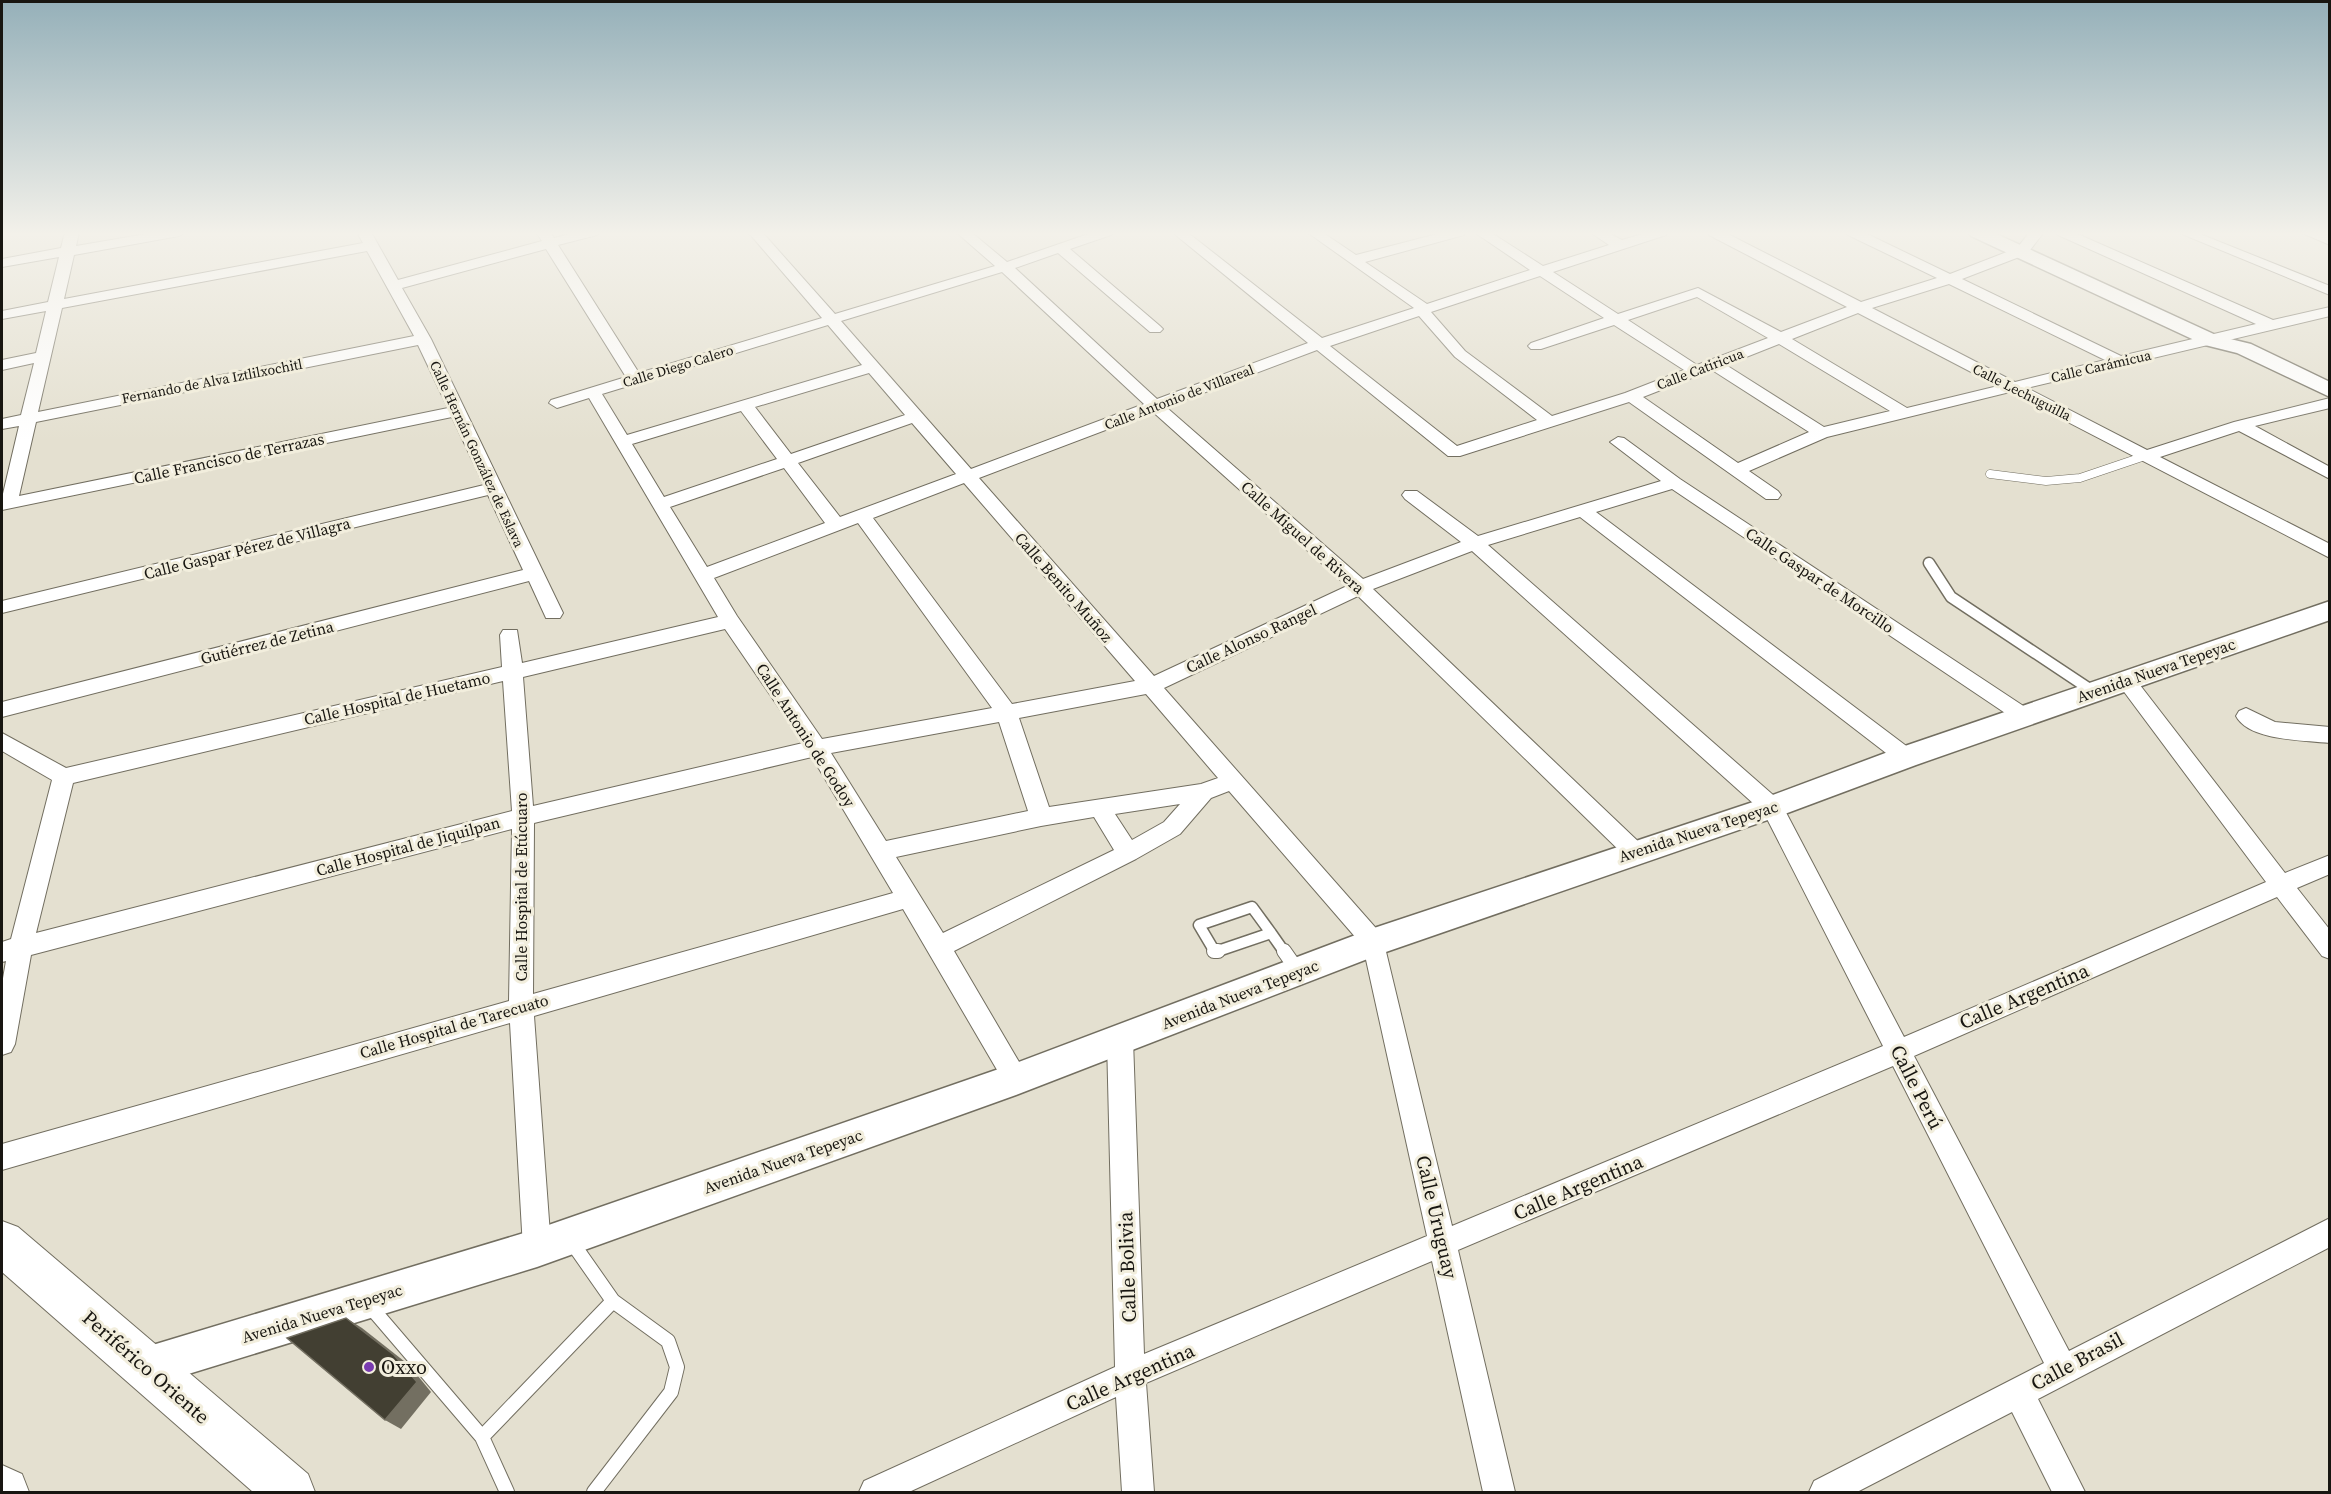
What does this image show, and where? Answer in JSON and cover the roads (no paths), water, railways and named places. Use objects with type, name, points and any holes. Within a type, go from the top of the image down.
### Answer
[{"type":"highway","name":"Periférico Oriente","points":[[2,1243],[290,1492]]},
{"type":"street","points":[[2,315],[67,302]]},
{"type":"street","name":"Calle Hernán González de Eslava","points":[[401,302],[423,339],[553,614]]},
{"type":"street","points":[[587,302],[635,379]]},
{"type":"street","name":"Calle Benito Muñoz","points":[[816,302],[1374,942]]},
{"type":"street","name":"Calle Diego Calero","points":[[557,404],[892,302]]},
{"type":"street","name":"Calle Miguel de Rivera","points":[[1042,302],[1155,406],[1360,587],[1635,852]]},
{"type":"street","points":[[1123,302],[1155,329]]},
{"type":"street","points":[[1267,302],[1320,344]]},
{"type":"street","points":[[1413,302],[1423,309],[1460,354],[1550,422]]},
{"type":"street","name":"Calle Antonio de Villareal","points":[[703,575],[1320,344],[1446,302]]},
{"type":"street","points":[[1588,302],[1696,371]]},
{"type":"street","points":[[1536,346],[1668,302]]},
{"type":"street","points":[[1715,302],[1906,414]]},
{"type":"street","name":"Calle Lechuguilla","points":[[1846,302],[2330,552]]},
{"type":"street","name":"Calle Catiricua","points":[[1320,344],[1454,453],[1631,396],[1878,302]]},
{"type":"street","points":[[1997,302],[2118,361]]},
{"type":"street","points":[[2148,302],[2330,391]]},
{"type":"street","points":[[2219,302],[2273,326]]},
{"type":"street","points":[[5,504],[44,356],[55,304]]},
{"type":"street","name":"Calle Carámicua","points":[[1738,469],[1821,433],[2118,361],[2229,342],[2273,326],[2330,311]]},
{"type":"street","name":"Fernando de Alva Iztlilxochitl","points":[[2,424],[423,339]]},
{"type":"street","points":[[2,365],[44,356]]},
{"type":"street","points":[[1714,364],[1821,433]]},
{"type":"street","points":[[623,441],[873,367]]},
{"type":"street","name":"Calle Antonio de Godoy","points":[[593,392],[730,621],[817,748],[939,947],[1016,1079]]},
{"type":"street","points":[[1631,396],[1772,495]]},
{"type":"street","points":[[2145,456],[2240,425],[2330,403]]},
{"type":"street","points":[[745,405],[836,525]]},
{"type":"street","name":"Calle Francisco de Terrazas","points":[[5,504],[456,411]]},
{"type":"street","points":[[661,504],[915,417]]},
{"type":"street","points":[[2240,425],[2330,474]]},
{"type":"street","name":"Calle Gaspar de Morcillo","points":[[1618,442],[1674,483],[2024,716]]},
{"type":"street","name":"Calle Alonso Rangel","points":[[817,748],[1150,686],[1360,587],[1475,543],[1674,483]]},
{"type":"street","name":"Calle Gaspar Pérez de Villagra","points":[[2,607],[493,488]]},
{"type":"street","points":[[1411,495],[1475,543],[1772,807]]},
{"type":"street","points":[[1582,510],[1906,757]]},
{"type":"street","points":[[862,516],[1006,711],[1041,817]]},
{"type":"street","name":"Gutiérrez de Zetina","points":[[2,710],[533,574]]},
{"type":"street","name":"Avenida Nueva Tepeyac","points":[[146,1367],[553,1242],[1016,1079],[1374,942],[1772,807],[1906,757],[2330,610]]},
{"type":"street","name":"Calle Hospital de Huetamo","points":[[64,777],[511,670],[730,621]]},
{"type":"street","name":"Calle Hospital de Etúcuaro","points":[[510,635],[523,817],[521,1007],[553,1242]]},
{"type":"street","points":[[2126,681],[2330,949]]},
{"type":"street","points":[[2246,716],[2271,729],[2330,735]]},
{"type":"street","points":[[2,741],[64,777],[11,949],[2,1044]]},
{"type":"street","name":"Calle Hospital de Jiquilpan","points":[[11,949],[523,817],[817,748]]},
{"type":"street","points":[[879,851],[1041,817],[1203,792],[1232,781]]},
{"type":"street","points":[[939,947],[1128,853],[1172,828],[1203,792]]},
{"type":"street","name":"Calle Perú","points":[[1772,807],[2062,1368]]},
{"type":"street","points":[[1100,809],[1128,853]]},
{"type":"street","name":"Calle Argentina","points":[[875,1492],[1130,1375],[1899,1051],[2330,864]]},
{"type":"street","name":"Calle Hospital de Tarecuato","points":[[2,1157],[908,898]]},
{"type":"street","name":"Calle Uruguay","points":[[1374,942],[1499,1492]]},
{"type":"street","name":"Calle Bolivia","points":[[1120,1040],[1130,1375],[1138,1492]]},
{"type":"street","name":"Calle Brasil","points":[[1825,1492],[2330,1232]]},
{"type":"street","points":[[2018,1392],[2069,1492]]},
{"type":"lane","points":[[1990,474],[2046,481],[2080,478],[2145,456]]},
{"type":"lane","points":[[1929,562],[1951,597],[2094,692]]},
{"type":"lane","points":[[1271,933],[1215,952],[1199,925],[1252,907],[1271,933],[1298,971]]},
{"type":"lane","points":[[553,1242],[613,1301],[668,1341],[677,1367],[671,1392],[594,1492]]},
{"type":"lane","points":[[364,1300],[482,1437],[507,1492]]},
{"type":"lane","points":[[482,1437],[613,1301]]},
{"type":"place","name":"Oxxo","points":[[369,1367]]}]
